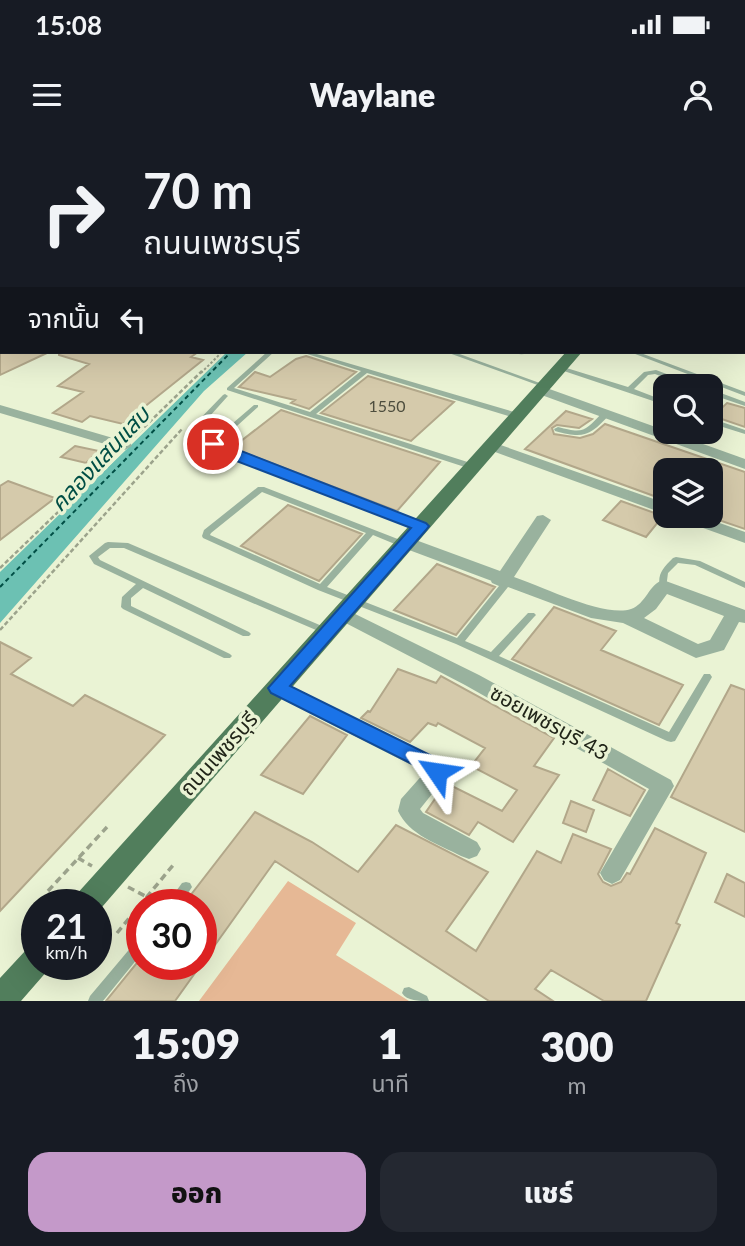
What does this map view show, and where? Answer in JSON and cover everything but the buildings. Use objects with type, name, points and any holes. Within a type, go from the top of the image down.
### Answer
[{"type":"main road","name":"ถนนเพชรบุรี","points":[[99,889],[474,467],[570,354]]},
{"type":"main road","points":[[0,1001],[21,978]]},
{"type":"street","points":[[543,388],[606,414],[745,464]]},
{"type":"street","points":[[0,409],[125,446]]},
{"type":"street","points":[[492,446],[653,505]]},
{"type":"street","points":[[504,579],[543,520]]},
{"type":"street","points":[[717,528],[745,538]]},
{"type":"street","points":[[405,545],[598,614],[630,619],[696,650],[718,645],[739,616],[663,586],[649,608],[630,619]]},
{"type":"street","name":"ซอยเพชรบุรี 43","points":[[342,615],[472,680],[663,786],[612,873]]},
{"type":"street","points":[[277,688],[435,767],[437,774],[409,806],[409,811],[415,820],[469,849]]},
{"type":"lane","points":[[269,354],[229,389],[474,467]]},
{"type":"lane","points":[[311,354],[518,416]]},
{"type":"lane","points":[[454,354],[543,388]]},
{"type":"lane","points":[[638,354],[745,394]]},
{"type":"lane","points":[[560,368],[653,399]]},
{"type":"lane","points":[[312,414],[366,370]]},
{"type":"lane","points":[[629,390],[646,373],[662,374]]},
{"type":"lane","points":[[225,396],[194,432],[198,437],[226,452],[421,526]]},
{"type":"lane","points":[[723,396],[745,404]]},
{"type":"lane","points":[[213,444],[256,406]]},
{"type":"lane","points":[[558,429],[578,436],[586,435],[606,414]]},
{"type":"lane","points":[[723,424],[745,432]]},
{"type":"lane","points":[[342,615],[321,588],[209,538],[206,536],[207,532],[261,489],[505,585],[459,642]]},
{"type":"lane","points":[[321,588],[371,532]]},
{"type":"lane","points":[[246,634],[97,562],[93,556],[108,545],[125,545],[342,615],[459,642],[671,738],[707,677]]},
{"type":"lane","points":[[663,586],[664,572],[676,560],[697,563],[745,585]]},
{"type":"lane","points":[[142,584],[127,597],[126,607],[227,656]]},
{"type":"lane","points":[[493,656],[531,615]]},
{"type":"lane","points":[[95,1001],[126,963]]},
{"type":"lane","points":[[409,993],[422,1001]]},
{"type":"path","points":[[0,568],[220,354]]},
{"type":"path","points":[[0,630],[184,426]]},
{"type":"path","points":[[49,889],[107,827]]},
{"type":"path","points":[[117,933],[174,864]]},
{"type":"shaded area","points":[[288,881],[356,923],[336,955],[409,1001],[199,1001]]},
{"type":"water","name":"คลองแสนแสบ","points":[[225,354],[246,354],[204,391],[0,623],[0,572]]},
{"type":"ferry route","points":[[0,587],[229,354]]},
{"type":"route","points":[[213,444],[226,452],[421,526],[277,688],[435,767],[437,772]]}]
